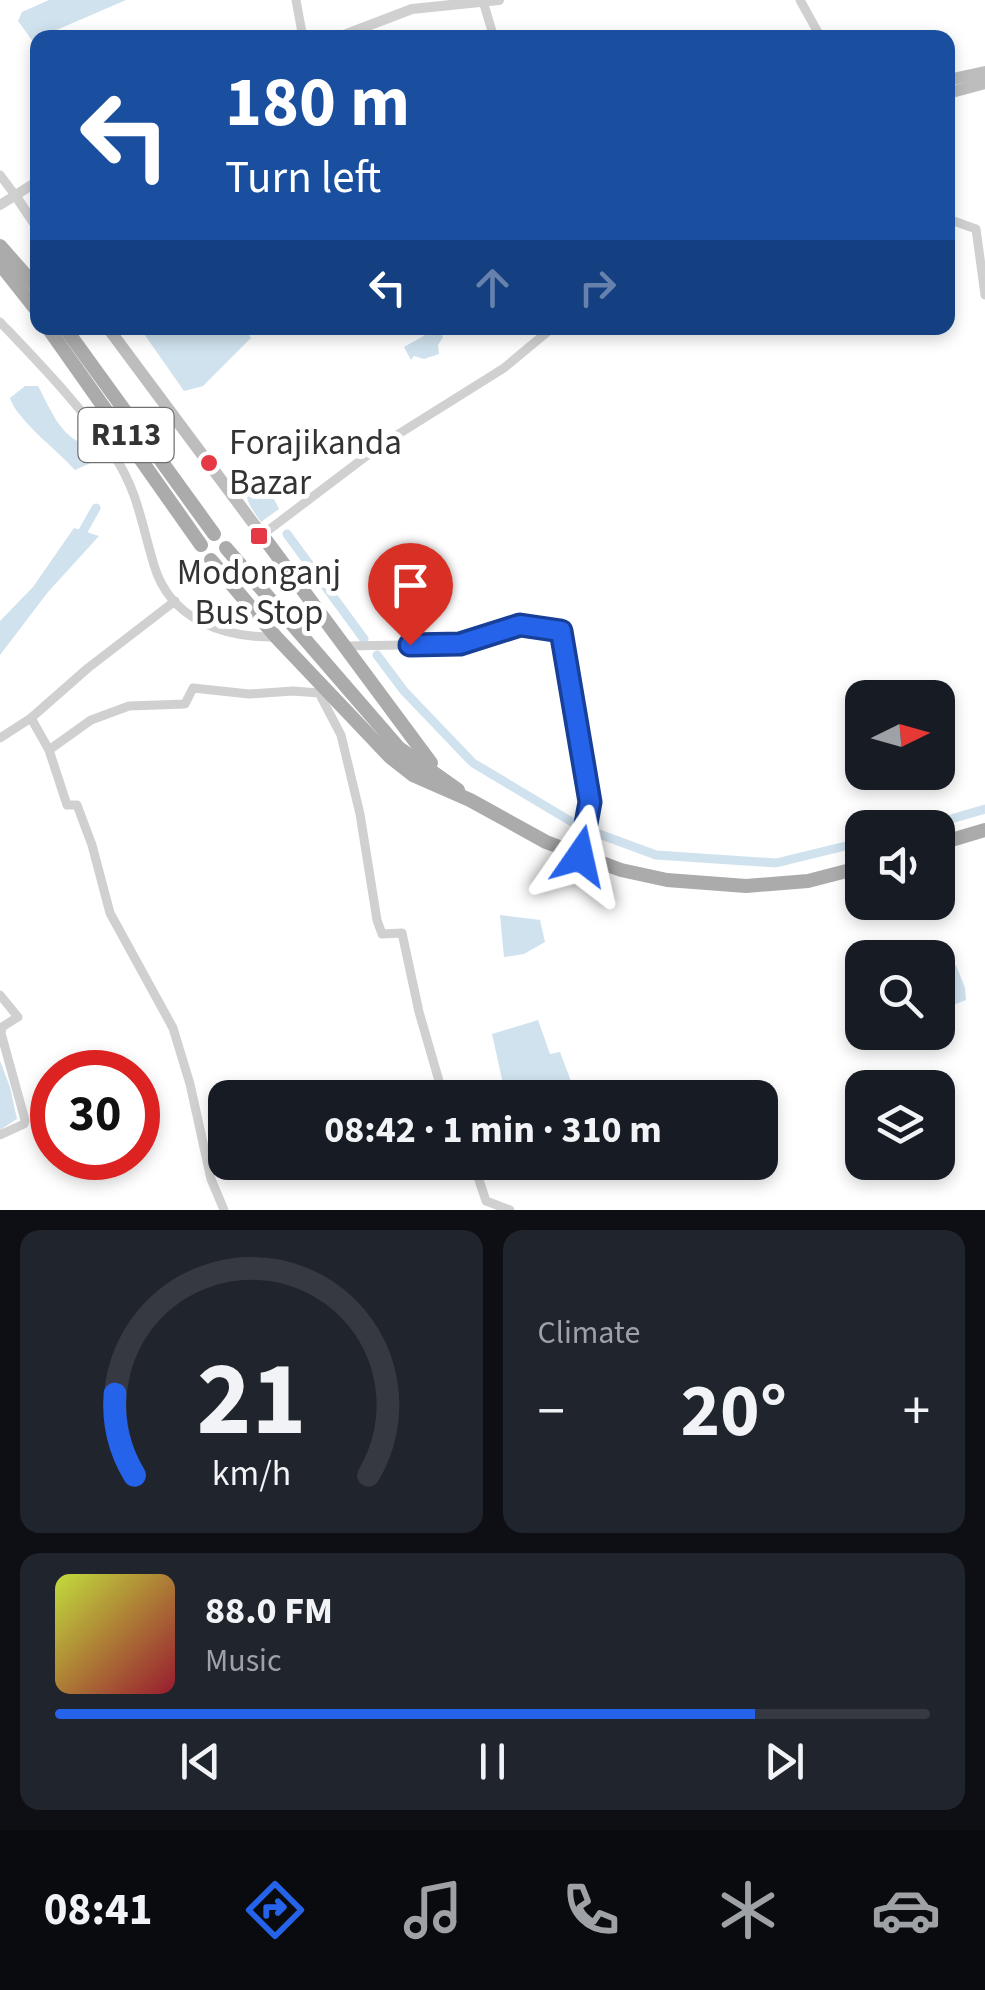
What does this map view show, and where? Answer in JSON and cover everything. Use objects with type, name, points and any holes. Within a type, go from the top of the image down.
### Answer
[{"type":"main road","points":[[955,78],[985,72]]},
{"type":"main road","points":[[955,91],[985,83]]},
{"type":"main road","points":[[0,246],[30,286]]},
{"type":"main road","points":[[0,264],[30,288]]},
{"type":"main road","name":"R113","points":[[53,335],[200,545]]},
{"type":"main road","name":"R113","points":[[71,335],[214,534]]},
{"type":"main road","points":[[113,335],[445,780]]},
{"type":"main road","points":[[226,548],[399,748],[470,800]]},
{"type":"main road","points":[[211,560],[276,638],[390,757],[412,775],[470,800],[546,842],[621,870],[667,880],[746,886],[808,880],[845,871]]},
{"type":"main road","points":[[955,839],[985,830]]},
{"type":"street","points":[[296,0],[302,30]]},
{"type":"street","points":[[355,30],[427,3],[499,0]]},
{"type":"street","points":[[800,0],[816,30]]},
{"type":"street","points":[[483,2],[492,30]]},
{"type":"street","points":[[0,175],[30,217]]},
{"type":"street","points":[[0,205],[30,185]]},
{"type":"street","points":[[955,222],[976,229],[985,295]]},
{"type":"street","points":[[0,322],[115,456],[138,500],[154,567],[175,600],[194,619],[214,630],[276,638]]},
{"type":"street","points":[[262,534],[382,445],[504,368],[544,335]]},
{"type":"street","points":[[0,738],[31,718],[175,600]]},
{"type":"street","points":[[345,646],[460,644],[520,625],[561,631],[590,802],[580,856]]},
{"type":"street","points":[[49,750],[91,720],[129,706],[182,706],[193,688],[250,694],[318,694],[341,735],[360,814],[377,920],[382,934],[402,933],[439,1080]]},
{"type":"street","points":[[31,718],[49,750],[67,805],[77,806],[110,913],[173,1028],[190,1084],[210,1179],[224,1210]]},
{"type":"street","points":[[0,995],[18,1017],[2,1026],[1,1033],[24,1120],[24,1124],[0,1136]]},
{"type":"street","points":[[479,1180],[486,1201],[510,1210]]},
{"type":"water","points":[[49,0],[126,0],[57,30],[30,30],[30,38],[18,21],[22,12]]},
{"type":"water","points":[[145,335],[249,335],[251,338],[203,386],[184,391]]},
{"type":"water","points":[[425,335],[443,337],[438,345],[439,354],[424,359],[414,356],[411,360],[404,347]]},
{"type":"water","points":[[25,386],[38,386],[66,432],[93,445],[104,457],[75,470],[14,406],[10,398]]},
{"type":"water","points":[[265,481],[279,509],[261,522],[246,491],[247,486]]},
{"type":"water","points":[[74,528],[99,536],[48,592],[0,655],[0,621],[33,587]]},
{"type":"water","points":[[500,915],[540,920],[545,942],[524,954],[504,957]]},
{"type":"water","points":[[955,965],[966,1000],[955,1004]]},
{"type":"water","points":[[538,1020],[550,1054],[560,1052],[571,1080],[502,1080],[492,1034]]},
{"type":"water","points":[[0,1061],[17,1119],[0,1130]]},
{"type":"waterway","points":[[78,540],[96,508]]},
{"type":"waterway","points":[[287,534],[364,639]]},
{"type":"waterway","points":[[377,655],[404,691],[473,763],[582,828]]},
{"type":"waterway","points":[[955,818],[985,809]]},
{"type":"waterway","points":[[591,831],[656,855],[776,863],[845,846]]},
{"type":"place","name":"Forajikanda Bazar","points":[[209,463]]},
{"type":"place","name":"Modonganj Bus Stop","points":[[259,536]]},
{"type":"route","points":[[410,645],[460,644],[520,625],[561,631],[590,802],[580,856]]}]
